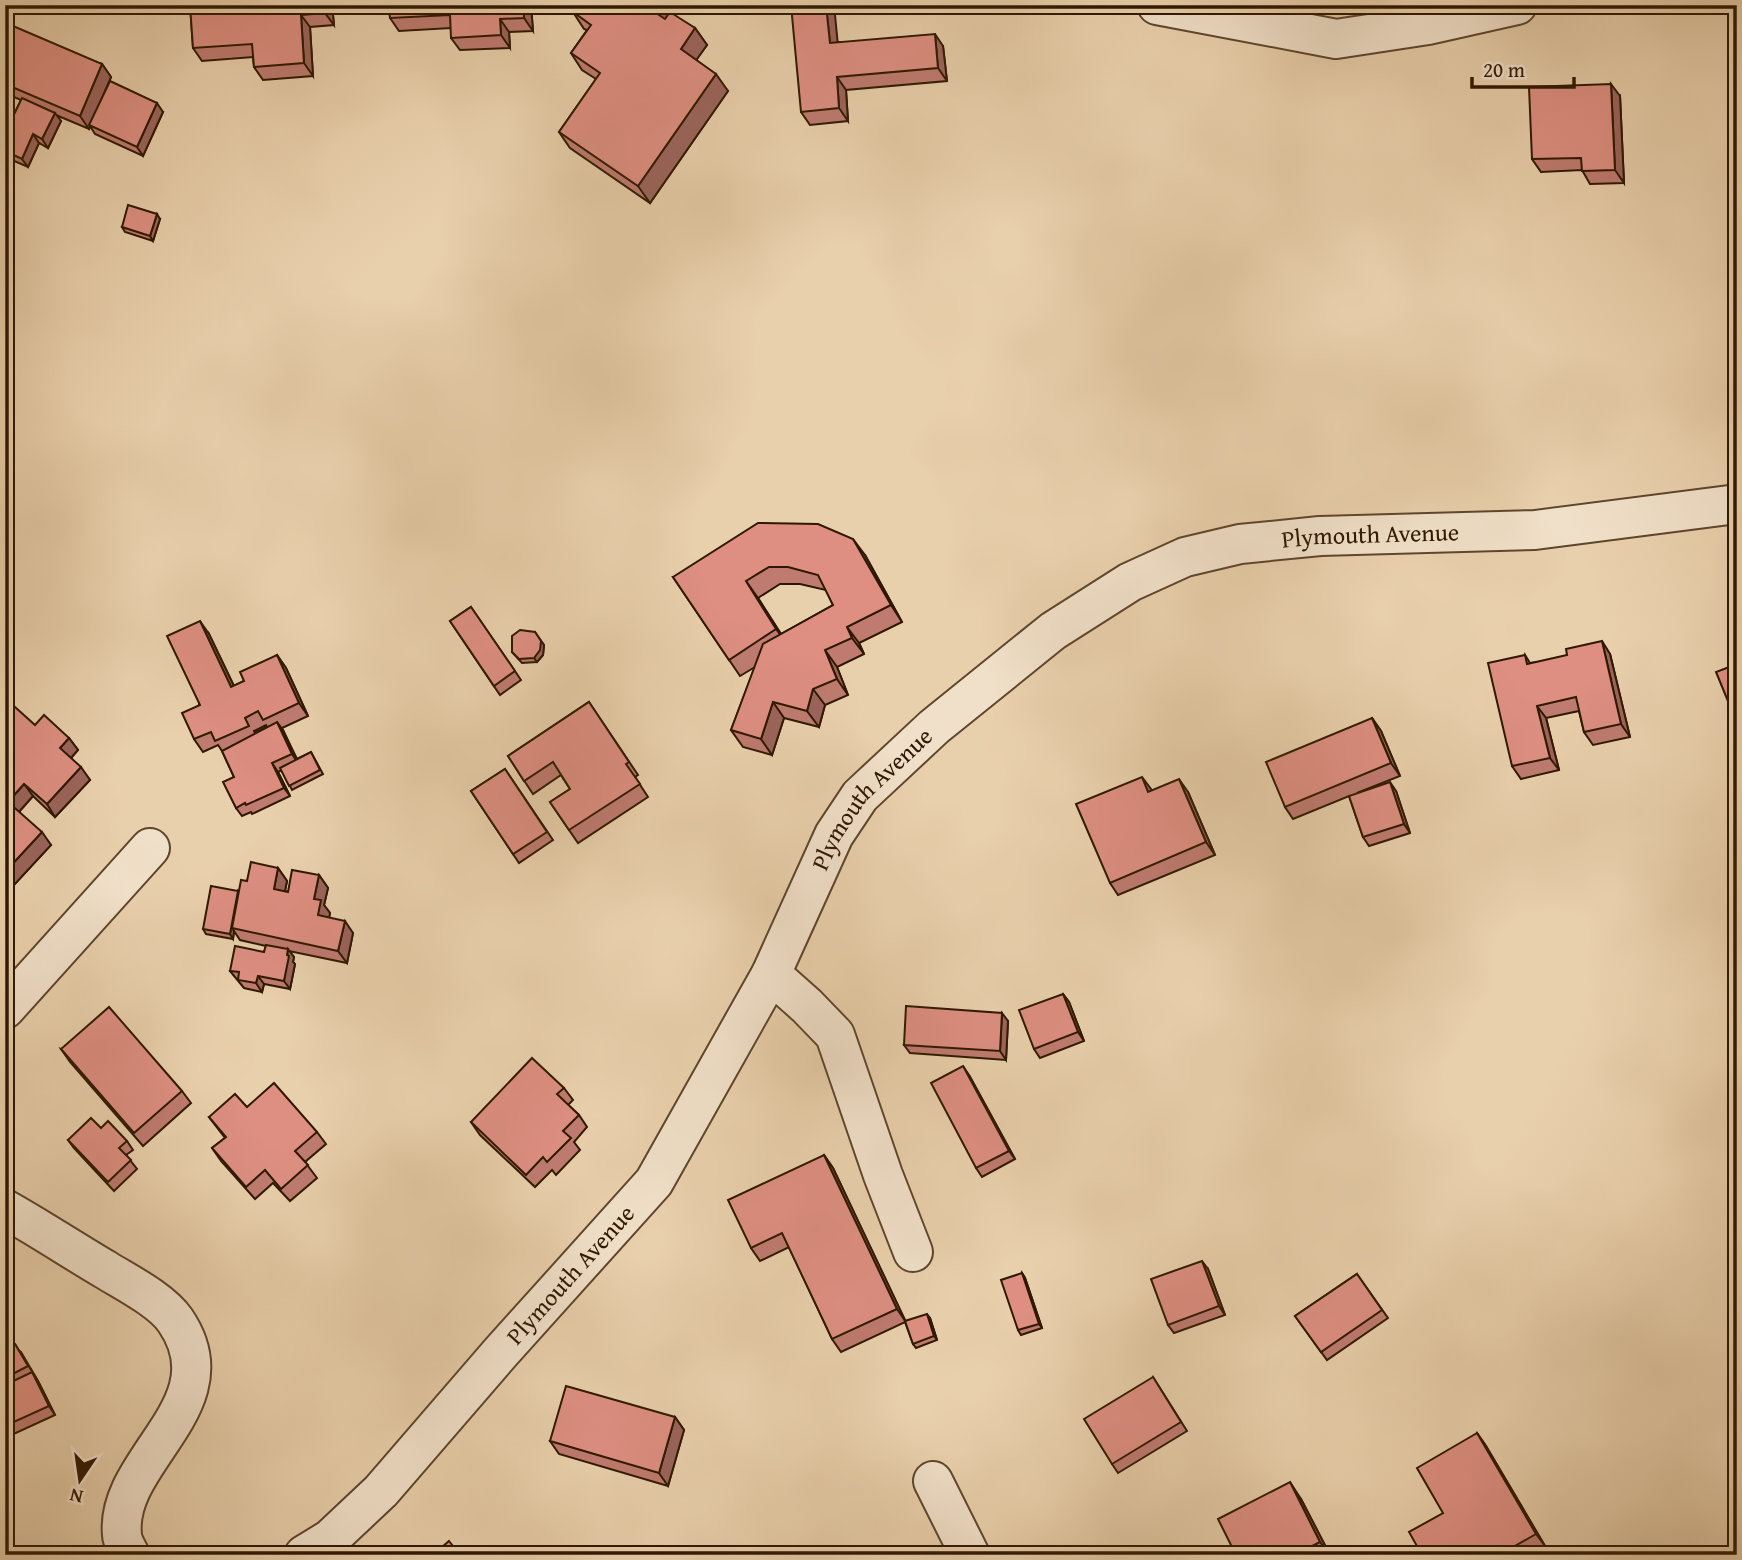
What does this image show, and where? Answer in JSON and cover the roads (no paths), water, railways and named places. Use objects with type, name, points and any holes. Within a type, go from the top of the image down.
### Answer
[{"type":"street","points":[[1157,5],[1336,39],[1428,25],[1517,5]]},
{"type":"street","name":"Plymouth Avenue","points":[[304,1555],[330,1539],[381,1491],[500,1352],[654,1182],[771,974],[834,835],[860,796],[934,727],[1053,631],[1130,582],[1185,558],[1240,544],[1320,536],[1535,530],[1737,504]]},
{"type":"street","points":[[5,1009],[150,848]]},
{"type":"street","points":[[771,974],[835,1035],[883,1175],[913,1252]]},
{"type":"street","points":[[5,1209],[145,1294],[174,1319],[190,1350],[190,1381],[181,1410],[135,1484],[124,1510],[122,1536],[130,1555]]},
{"type":"street","points":[[933,1481],[970,1555]]}]
